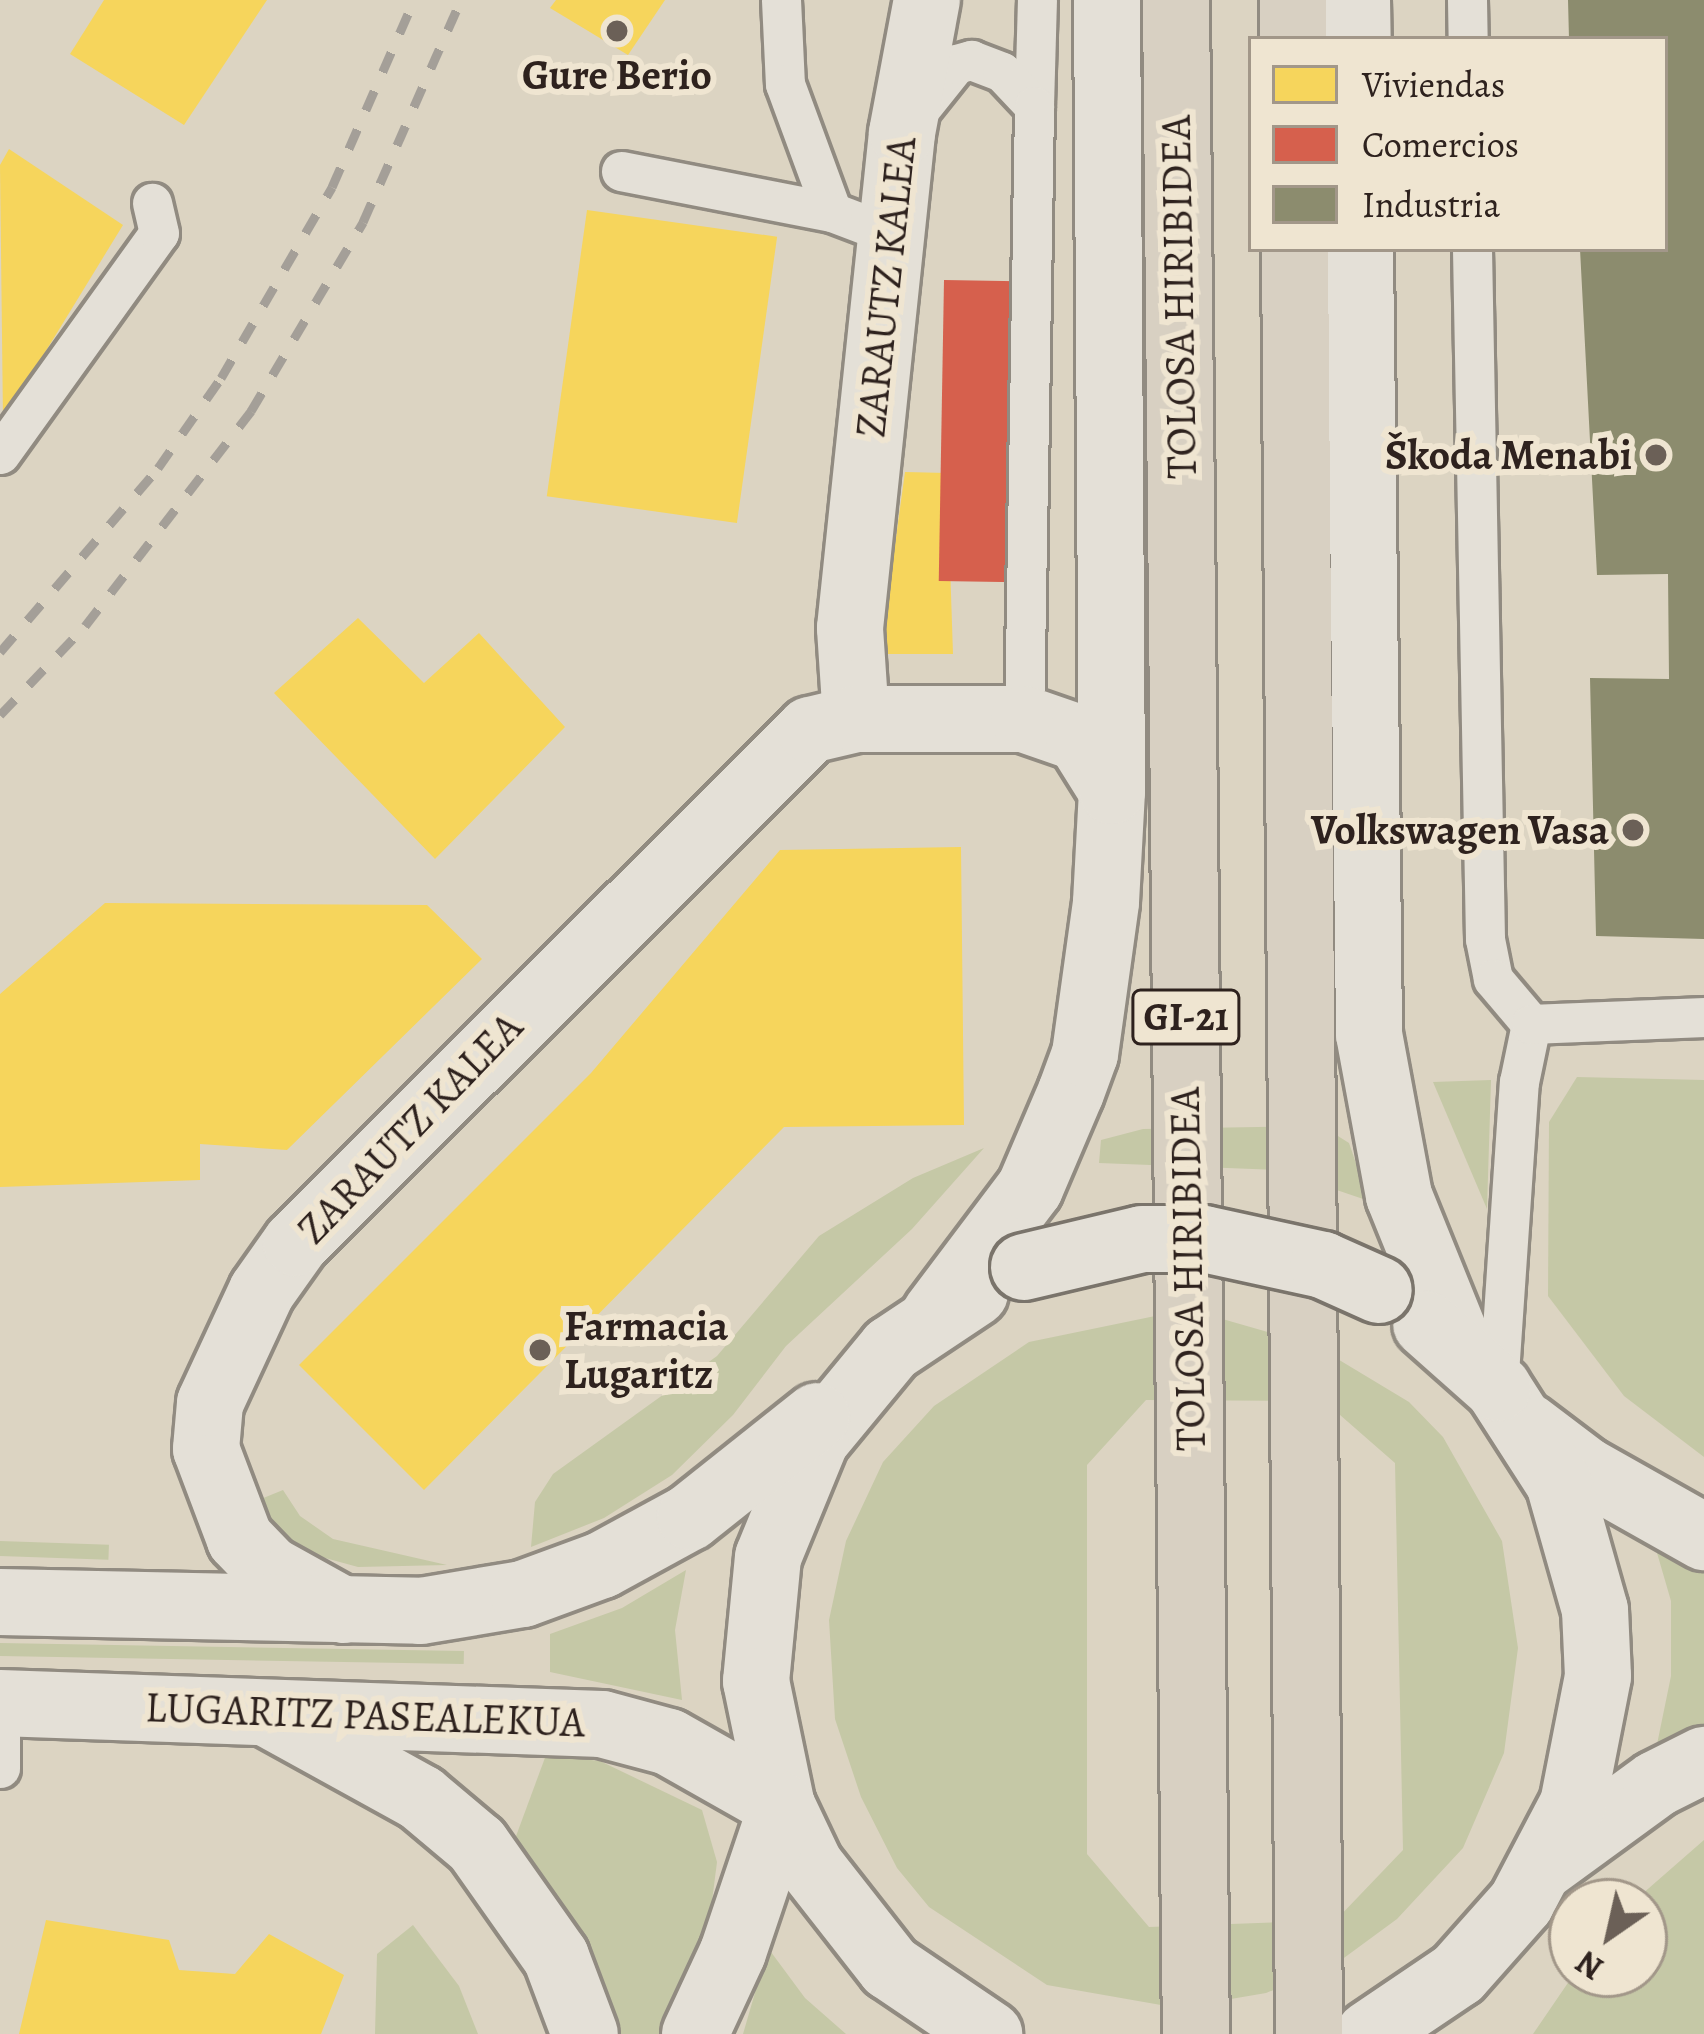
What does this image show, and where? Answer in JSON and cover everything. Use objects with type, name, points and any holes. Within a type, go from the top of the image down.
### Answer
[{"type":"main road","name":"ZARAUTZ KALEA","points":[[856,719],[850,628],[861,223],[902,133],[927,0]]},
{"type":"main road","points":[[0,1602],[421,1611],[523,1594],[602,1565],[690,1517],[853,1388],[935,1314],[1030,1188],[1085,1054],[1112,791],[1107,0]]},
{"type":"main road","name":"TOLOSA HIRIBIDEA","points":[[1176,0],[1196,2034]]},
{"type":"main road","points":[[1293,0],[1293,36]]},
{"type":"main road","points":[[1357,0],[1358,36]]},
{"type":"main road","name":"GI-21","points":[[1295,252],[1309,2034]]},
{"type":"main road","points":[[1360,252],[1369,1034],[1399,1196],[1495,1387],[1582,1545],[1596,1632],[1591,1741],[1545,1864],[1492,1940],[1414,2024]]},
{"type":"main road","name":"ZARAUTZ KALEA","points":[[343,1610],[269,1569],[240,1539],[206,1449],[210,1403],[262,1291],[296,1243],[743,789],[810,730],[856,719],[1024,719],[1078,738],[1112,791]]},
{"type":"main road","points":[[935,1314],[1024,1267],[1122,1242],[1204,1239],[1323,1264],[1379,1290],[1585,1469],[1704,1537]]},
{"type":"main road","points":[[853,1388],[788,1495],[757,1618],[756,1682],[782,1806],[846,1919],[890,1966],[989,2034]]},
{"type":"main road","name":"LUGARITZ PASEALEKUA","points":[[0,1703],[256,1707],[602,1724],[669,1742],[782,1806]]},
{"type":"main road","points":[[256,1707],[421,1798],[472,1840],[556,1957],[585,2034]]},
{"type":"main road","points":[[1545,1864],[1657,1784],[1704,1760]]},
{"type":"main road","points":[[695,2034],[733,1952],[782,1806]]},
{"type":"lane","points":[[781,0],[785,84],[861,223]]},
{"type":"lane","points":[[1024,719],[1037,0]]},
{"type":"lane","points":[[1467,0],[1468,36]]},
{"type":"lane","points":[[902,133],[937,85],[971,60],[1003,72],[1034,106]]},
{"type":"lane","points":[[620,171],[861,223]]},
{"type":"lane","points":[[0,454],[159,233],[152,203]]},
{"type":"lane","points":[[1472,252],[1485,939],[1493,979],[1531,1024]]},
{"type":"lane","points":[[1531,1024],[1704,1017]]},
{"type":"lane","points":[[1495,1387],[1519,1082],[1531,1024]]},
{"type":"lane","points":[[0,1736],[0,1768]]},
{"type":"green space","points":[[1577,1077],[1704,1080],[1704,1457],[1624,1396],[1548,1296],[1549,1122]]},
{"type":"green space","points":[[1491,1080],[1487,1209],[1433,1082]]},
{"type":"green space","points":[[1322,1126],[1349,1143],[1369,1201],[1278,1170],[1099,1163],[1101,1140],[1143,1129]]},
{"type":"green space","points":[[984,1148],[912,1229],[786,1346],[733,1415],[672,1475],[604,1518],[531,1547],[535,1502],[553,1474],[717,1356],[819,1236],[913,1178]]},
{"type":"green space","points":[[1160,1315],[1212,1316],[1316,1346],[1409,1402],[1443,1437],[1502,1541],[1518,1648],[1504,1753],[1463,1848],[1397,1919],[1333,1966],[1266,1993],[1178,2008],[1047,1985],[929,1907],[897,1868],[861,1797],[835,1719],[829,1620],[846,1541],[883,1462],[934,1406],[1029,1342]],"holes":[[[1146,1400],[1324,1401],[1395,1463],[1403,1850],[1336,1920],[1149,1927],[1087,1854],[1087,1465]]]},
{"type":"green space","points":[[283,1490],[300,1516],[333,1539],[447,1565],[358,1567],[296,1550],[256,1501]]},
{"type":"green space","points":[[0,1541],[109,1545],[108,1560],[0,1556]]},
{"type":"green space","points":[[1655,1546],[1704,1572],[1704,1726],[1654,1759],[1671,1676],[1671,1601]]},
{"type":"green space","points":[[686,1570],[675,1630],[682,1700],[550,1672],[550,1634],[622,1608]]},
{"type":"green space","points":[[0,1643],[464,1651],[464,1664],[0,1656]]},
{"type":"green space","points":[[546,1755],[600,1761],[702,1810],[717,1862],[707,1940],[662,2034],[608,2034],[512,1847]]},
{"type":"green space","points":[[1704,1840],[1704,2034],[1533,2034],[1558,1998],[1668,1998],[1668,1878],[1660,1878]]},
{"type":"green space","points":[[413,1925],[459,1986],[478,2034],[375,2034],[377,1954]]},
{"type":"green space","points":[[768,1948],[805,1998],[846,2034],[743,2034]]},
{"type":"building: Viviendas","points":[[104,0],[267,0],[184,125],[70,54]]},
{"type":"building: Viviendas","name":"Gure Berio","points":[[556,0],[665,0],[628,55],[550,8]]},
{"type":"building: Viviendas","points":[[9,149],[123,225],[3,421],[0,165]]},
{"type":"building: Viviendas","points":[[587,210],[777,237],[737,523],[547,496]]},
{"type":"building: Viviendas","points":[[905,472],[947,473],[953,654],[880,654]]},
{"type":"building: Viviendas","points":[[358,618],[424,683],[479,633],[565,727],[435,859],[274,693]]},
{"type":"building: Viviendas","points":[[961,847],[964,1125],[784,1127],[424,1490],[299,1365],[591,1073],[780,850]]},
{"type":"building: Viviendas","points":[[105,903],[427,905],[482,959],[287,1150],[200,1144],[200,1180],[0,1187],[0,994]]},
{"type":"building: Viviendas","points":[[46,1920],[169,1940],[179,1970],[235,1974],[269,1934],[344,1975],[321,2034],[19,2034]]},
{"type":"building: Comercios","points":[[944,280],[1048,282],[1043,583],[939,581]]},
{"type":"building: Industria","points":[[1568,0],[1704,0],[1704,939],[1596,936],[1590,678],[1669,679],[1668,574],[1597,575],[1580,252],[1668,252],[1668,36],[1569,36]]},
{"type":"railway","points":[[0,652],[158,468],[221,378],[332,187],[414,0]]},
{"type":"railway","points":[[0,715],[85,626],[251,411],[363,222],[461,0]]},
{"type":"place","name":"Gure Berio","points":[[617,31]]},
{"type":"place","name":"Škoda Menabi","points":[[1656,455]]},
{"type":"place","name":"Volkswagen Vasa","points":[[1633,830]]},
{"type":"place","name":"Farmacia Lugaritz","points":[[540,1350]]}]
